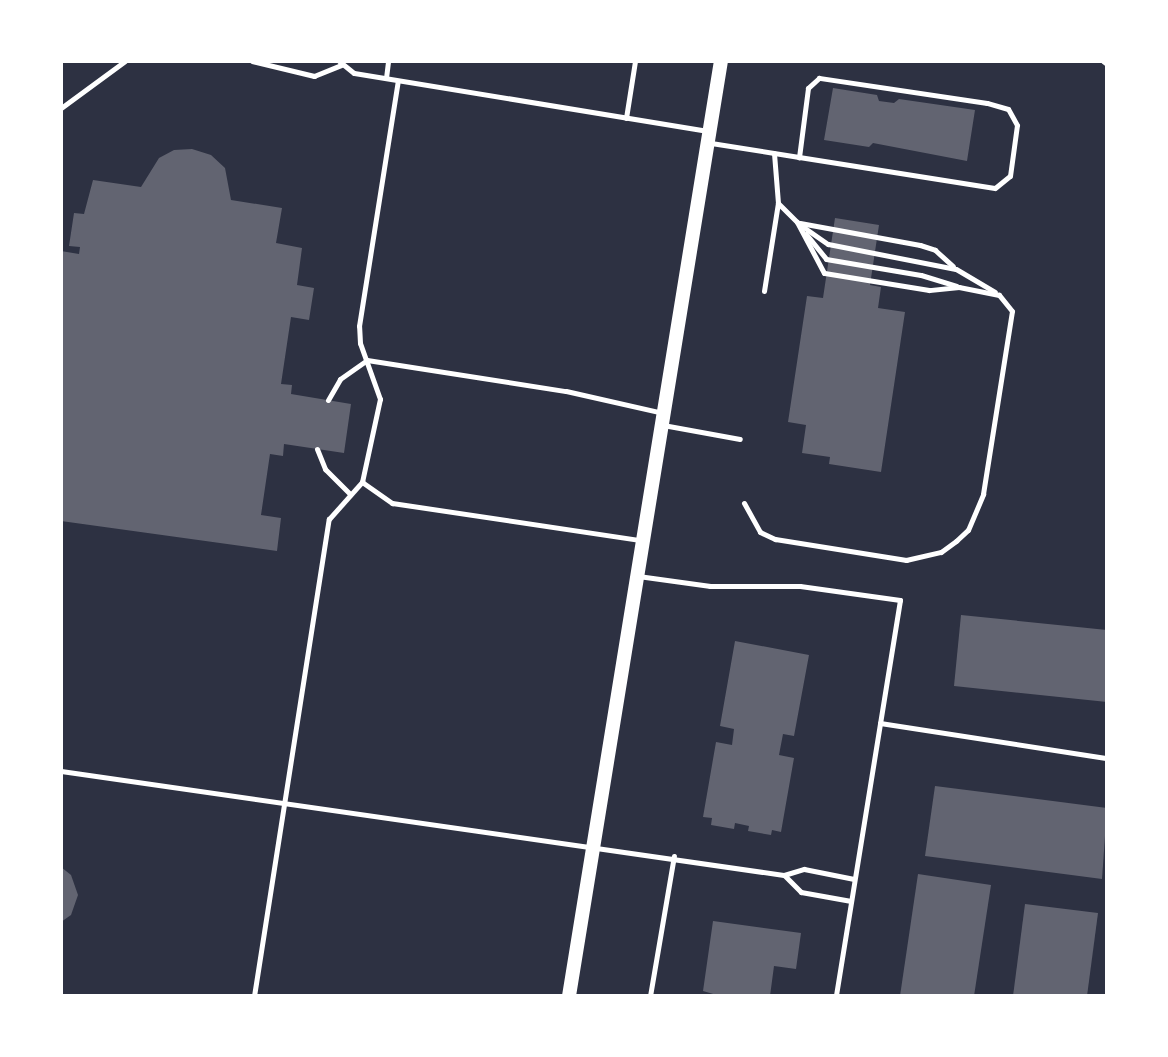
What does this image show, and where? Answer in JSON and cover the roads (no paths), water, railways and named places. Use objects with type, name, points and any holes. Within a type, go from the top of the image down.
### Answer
[{"type":"main road","points":[[569,996],[721,61]]},
{"type":"lane","points":[[61,108],[125,61]]},
{"type":"lane","points":[[252,61],[314,76],[340,63],[354,73],[626,118],[774,153],[799,157],[995,188],[1010,176],[1017,125],[1008,109],[987,103],[819,78],[808,88],[799,157]]},
{"type":"lane","points":[[386,78],[388,61]]},
{"type":"lane","points":[[626,118],[635,61]]},
{"type":"lane","points":[[254,996],[329,519],[362,482],[380,398],[359,326],[398,81]]},
{"type":"lane","points":[[764,291],[778,203],[774,153]]},
{"type":"lane","points":[[778,203],[826,259],[921,275],[959,287],[999,295]]},
{"type":"lane","points":[[797,222],[828,244],[956,269]]},
{"type":"lane","points":[[744,503],[760,532],[775,539],[906,560],[941,552],[956,541],[968,530],[984,494],[1012,311],[999,295],[956,269],[935,250],[920,244],[797,222]]},
{"type":"lane","points":[[797,222],[824,273],[929,290],[959,287]]},
{"type":"lane","points":[[328,400],[340,379],[367,360],[566,391],[740,439]]},
{"type":"lane","points":[[317,449],[325,469],[349,494]]},
{"type":"lane","points":[[362,482],[392,503],[643,540]]},
{"type":"lane","points":[[638,576],[710,586],[800,586],[900,600],[836,996]]},
{"type":"lane","points":[[880,723],[1107,758]]},
{"type":"lane","points":[[61,771],[593,848],[674,856],[784,875],[804,869],[854,879]]},
{"type":"lane","points":[[650,996],[674,856]]},
{"type":"lane","points":[[784,875],[788,883],[801,892],[851,901]]}]
